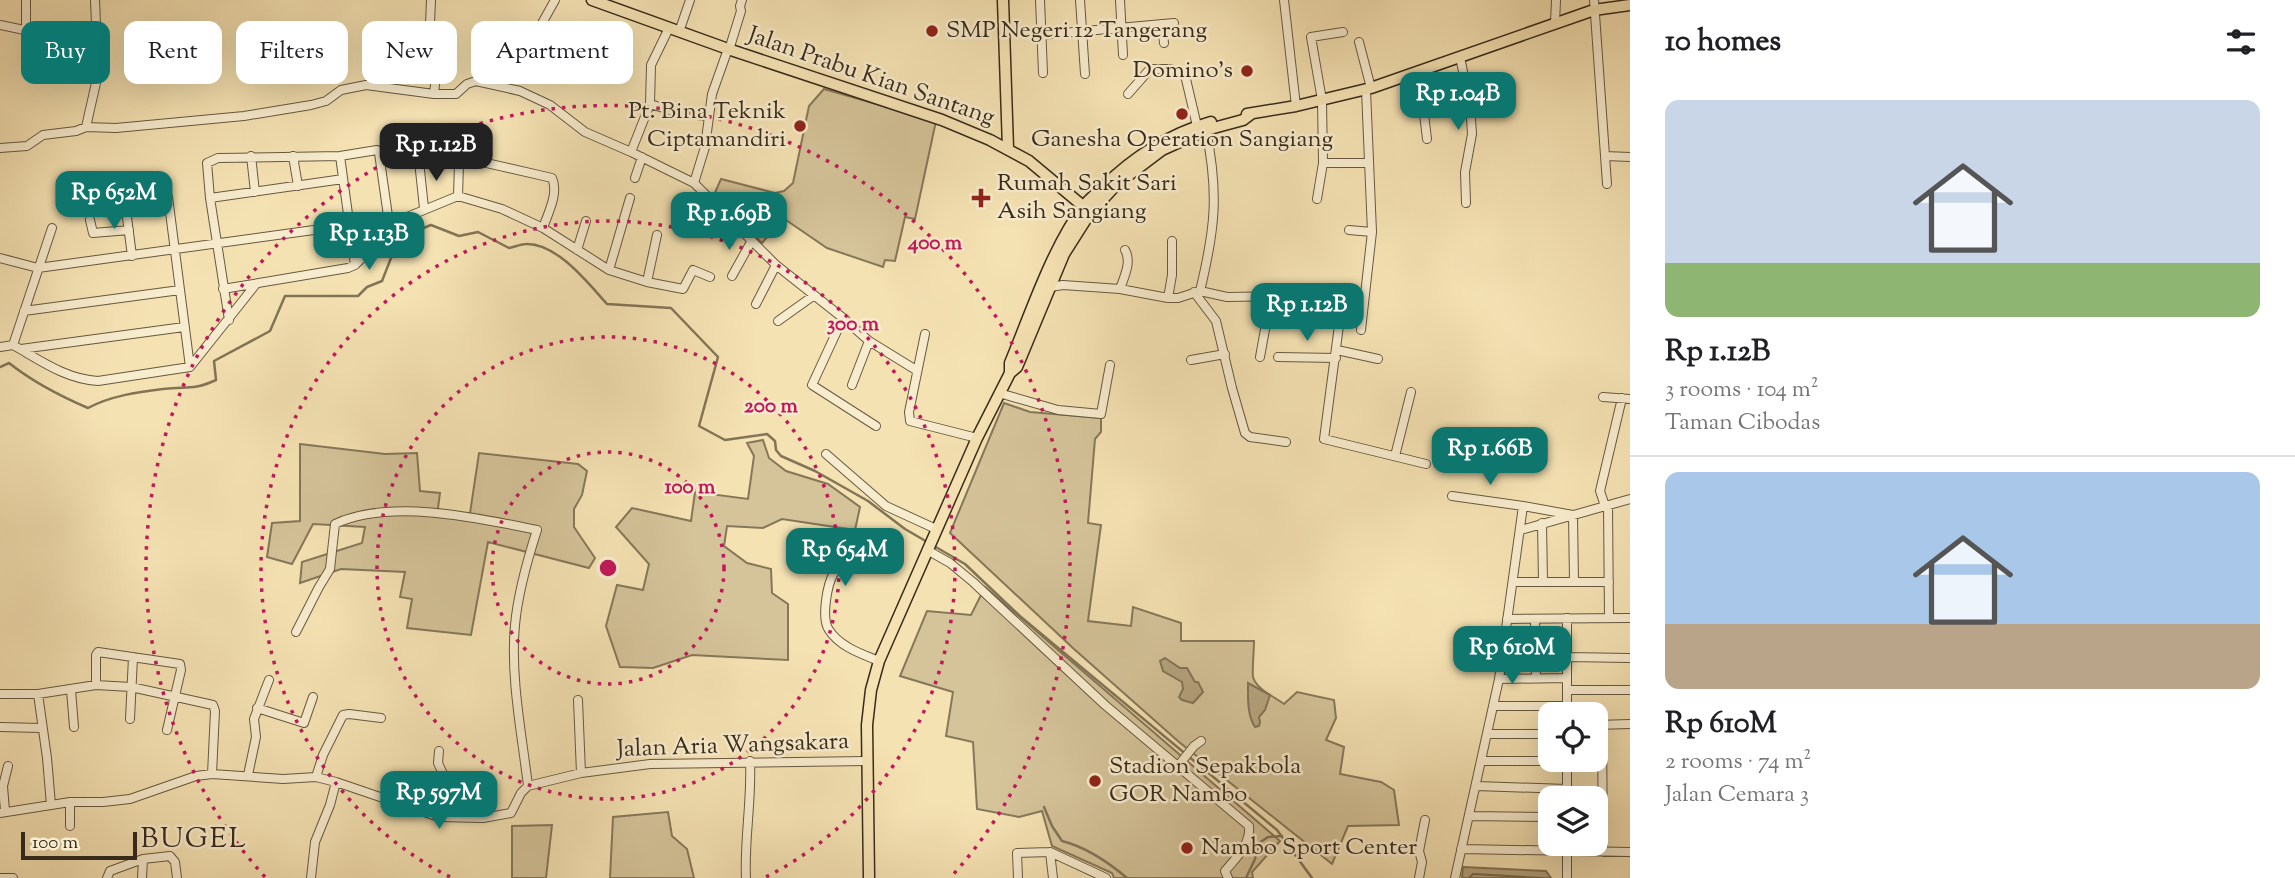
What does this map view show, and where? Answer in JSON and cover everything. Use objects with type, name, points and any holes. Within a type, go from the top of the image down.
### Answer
[{"type":"main road","name":"Jalan Prabu Kian Santang","points":[[592,0],[623,13],[942,120],[1007,148],[1029,162],[1083,206]]},
{"type":"main road","points":[[1003,0],[1007,148]]},
{"type":"main road","points":[[1010,373],[1010,363],[1083,206],[1162,150],[1202,128],[1243,120],[1251,114],[1368,89],[1555,23],[1594,5],[1628,3]]},
{"type":"main road","points":[[869,878],[867,761],[871,690],[879,661],[977,438],[1010,373],[1017,367],[1051,287],[1061,253],[1115,181]]},
{"type":"street","points":[[25,0],[26,21]]},
{"type":"street","points":[[95,0],[96,21]]},
{"type":"street","points":[[431,0],[430,24],[438,55],[434,94]]},
{"type":"street","points":[[543,21],[555,0]]},
{"type":"street","points":[[623,13],[628,0]]},
{"type":"street","points":[[631,152],[650,104],[651,65],[690,0]]},
{"type":"street","points":[[694,183],[705,147],[712,94],[741,11],[742,0]]},
{"type":"street","points":[[1040,0],[1043,73]]},
{"type":"street","points":[[1080,0],[1085,74]]},
{"type":"street","points":[[1119,0],[1123,55]]},
{"type":"street","points":[[1284,0],[1296,106]]},
{"type":"street","points":[[1555,23],[1556,0]]},
{"type":"street","points":[[1594,5],[1607,184]]},
{"type":"street","points":[[1041,35],[1174,23]]},
{"type":"street","points":[[1162,24],[1164,43]]},
{"type":"street","points":[[0,25],[21,29]]},
{"type":"street","points":[[1317,199],[1323,163],[1322,100],[1311,37],[1343,32]]},
{"type":"street","points":[[1359,42],[1368,89],[1368,163],[1373,232],[1361,330]]},
{"type":"street","points":[[1460,57],[1470,106],[1472,134],[1465,172],[1466,204]]},
{"type":"street","points":[[1128,94],[1150,69],[1171,69],[1185,75],[1215,180],[1215,218],[1209,254],[1197,291]]},
{"type":"street","points":[[1419,72],[1427,139]]},
{"type":"street","points":[[0,148],[27,146],[43,135],[76,131],[86,127],[116,128],[244,116],[311,105],[326,101],[341,90],[366,85],[434,94],[456,94],[467,84],[476,81],[520,91],[550,105],[585,132],[694,183],[776,265],[869,341],[916,370]]},
{"type":"street","points":[[86,127],[96,84]]},
{"type":"street","points":[[650,104],[709,117]]},
{"type":"street","points":[[229,320],[216,244],[207,163],[218,158],[340,156],[377,150],[390,230]]},
{"type":"street","points":[[251,156],[255,192]]},
{"type":"street","points":[[293,156],[298,186]]},
{"type":"street","points":[[340,156],[355,265]]},
{"type":"street","points":[[1605,156],[1630,157]]},
{"type":"street","points":[[635,178],[642,157]]},
{"type":"street","points":[[458,196],[459,163],[463,159],[552,178],[555,185],[554,195],[544,228]]},
{"type":"street","points":[[419,161],[424,208]]},
{"type":"street","points":[[1323,163],[1368,163]]},
{"type":"street","points":[[210,198],[343,179]]},
{"type":"street","points":[[223,289],[355,265],[407,217],[458,196],[502,209],[544,228],[610,270],[647,282],[683,289],[692,271],[710,277]]},
{"type":"street","points":[[169,197],[190,367]]},
{"type":"street","points":[[610,270],[630,198]]},
{"type":"street","points":[[125,202],[132,256]]},
{"type":"street","points":[[90,220],[93,233],[129,230]]},
{"type":"street","points":[[577,250],[586,221]]},
{"type":"street","points":[[0,258],[38,268],[350,225]]},
{"type":"street","points":[[16,347],[24,311],[52,228]]},
{"type":"street","points":[[1349,230],[1373,232]]},
{"type":"street","points":[[647,282],[657,235]]},
{"type":"street","points":[[732,276],[751,242]]},
{"type":"street","points":[[1168,298],[1172,275],[1172,242]]},
{"type":"street","points":[[1120,289],[1128,263],[1125,250]]},
{"type":"street","points":[[756,304],[776,265]]},
{"type":"street","points":[[16,347],[62,373],[87,380],[98,381],[190,367],[256,284]]},
{"type":"street","points":[[1051,287],[1063,285],[1120,289],[1168,298],[1178,298],[1197,291],[1227,297],[1365,295]]},
{"type":"street","points":[[24,311],[180,290]]},
{"type":"street","points":[[1197,291],[1216,321],[1247,436],[1286,442]]},
{"type":"street","points":[[1343,295],[1324,439],[1426,464]]},
{"type":"street","points":[[778,321],[813,296]]},
{"type":"street","points":[[1260,357],[1266,324],[1267,297]]},
{"type":"street","points":[[843,318],[812,385],[876,426]]},
{"type":"street","points":[[0,347],[184,327]]},
{"type":"street","points":[[925,334],[916,370],[909,412],[910,422],[977,438]]},
{"type":"street","points":[[852,385],[869,341]]},
{"type":"street","points":[[1191,360],[1225,354]]},
{"type":"street","points":[[1278,357],[1336,354],[1378,359]]},
{"type":"street","points":[[999,393],[1058,410],[1101,414],[1110,365]]},
{"type":"street","points":[[1395,456],[1410,392]]},
{"type":"street","points":[[1603,397],[1626,398],[1600,491],[1606,506],[1609,618]]},
{"type":"street","points":[[826,454],[886,506],[935,530]]},
{"type":"street","points":[[1452,496],[1573,515]]},
{"type":"street","points":[[1521,530],[1630,499]]},
{"type":"street","points":[[1455,878],[1499,679],[1523,506]]},
{"type":"street","points":[[8,766],[3,786],[3,812],[70,802],[130,799],[196,776],[212,774],[283,779],[316,777],[439,817],[484,818],[511,813],[520,793],[528,786],[515,669],[515,626],[524,571],[537,530],[470,518],[399,510],[335,524],[330,569],[296,632]]},
{"type":"street","points":[[1573,515],[1574,582]]},
{"type":"street","points":[[1542,523],[1543,582]]},
{"type":"street","points":[[927,548],[973,582],[1059,664],[1181,763],[1249,826],[1247,843],[1225,871],[1228,878]]},
{"type":"street","points":[[792,549],[834,572]]},
{"type":"street","points":[[860,552],[834,572],[825,604],[824,622],[829,632],[850,649],[879,661]]},
{"type":"street","points":[[1513,582],[1609,582]]},
{"type":"street","points":[[1567,618],[1567,702]]},
{"type":"street","points":[[1507,619],[1630,618]]},
{"type":"street","points":[[1535,619],[1536,678]]},
{"type":"street","points":[[96,685],[98,652],[180,663],[181,670],[167,730]]},
{"type":"street","points":[[130,719],[133,657]]},
{"type":"street","points":[[1567,657],[1630,658]]},
{"type":"street","points":[[1499,679],[1567,678]]},
{"type":"street","points":[[248,775],[256,737],[254,719],[269,680]]},
{"type":"street","points":[[0,694],[38,694],[96,685],[131,687],[214,706],[212,774]]},
{"type":"street","points":[[71,690],[75,727]]},
{"type":"street","points":[[1567,690],[1630,690]]},
{"type":"street","points":[[38,694],[51,805]]},
{"type":"street","points":[[257,708],[304,723],[313,697]]},
{"type":"street","points":[[578,700],[581,773]]},
{"type":"street","points":[[1493,706],[1538,708]]},
{"type":"street","points":[[316,777],[343,715],[381,718]]},
{"type":"street","points":[[1608,725],[1630,724]]},
{"type":"street","points":[[0,726],[41,728]]},
{"type":"street","points":[[1488,734],[1538,734]]},
{"type":"street","points":[[1181,763],[1201,741]]},
{"type":"street","points":[[439,751],[438,763],[443,774],[439,817]]},
{"type":"street","points":[[1482,761],[1538,760]]},
{"type":"street","points":[[746,878],[744,854],[750,818],[750,761]]},
{"type":"street","name":"Jalan Aria Wangsakara","points":[[528,786],[581,773],[650,764],[867,761]]},
{"type":"street","points":[[311,878],[315,842],[336,782]]},
{"type":"street","points":[[1476,786],[1538,791]]},
{"type":"street","points":[[70,802],[70,826]]},
{"type":"street","points":[[1469,816],[1538,817]]},
{"type":"street","points":[[1419,878],[1422,862],[1419,851],[1425,820]]},
{"type":"street","points":[[1461,849],[1538,848]]},
{"type":"street","points":[[1051,852],[1054,878]]},
{"type":"street","points":[[1018,878],[1017,853],[1051,852],[1092,874],[1106,878]]},
{"type":"street","points":[[1608,852],[1630,852]]},
{"type":"street","points":[[107,878],[112,869],[143,859],[170,856],[175,862],[177,878]]},
{"type":"street","points":[[1567,856],[1567,878]]},
{"type":"street","points":[[142,878],[143,859]]},
{"type":"street","points":[[1,878],[13,878]]},
{"type":"shaded area","points":[[824,89],[936,121],[915,219],[905,217],[895,261],[885,260],[883,267],[827,248],[783,218],[762,243],[713,197],[721,179],[775,193],[784,191],[793,183],[809,106]]},
{"type":"shaded area","points":[[1004,403],[1030,412],[1101,418],[1101,432],[1095,439],[1088,523],[1101,525],[1088,621],[1131,626],[1133,607],[1181,623],[1181,641],[1254,641],[1253,677],[1266,692],[1284,704],[1297,692],[1334,700],[1336,718],[1326,740],[1344,747],[1340,774],[1381,782],[1394,790],[1399,825],[1348,826],[1332,864],[1179,742],[950,533]]},
{"type":"shaded area","points":[[763,440],[769,458],[786,471],[828,484],[860,507],[855,530],[782,519],[763,528],[727,526],[724,546],[747,563],[771,569],[772,593],[788,604],[788,660],[692,655],[653,668],[620,667],[606,626],[617,585],[643,590],[649,564],[616,527],[632,508],[691,521],[695,492],[748,499],[754,456],[747,443]]},
{"type":"shaded area","points":[[300,444],[385,454],[417,453],[420,491],[440,493],[437,516],[469,520],[479,453],[578,464],[587,471],[582,495],[574,509],[574,527],[595,558],[589,568],[488,542],[471,635],[407,628],[412,599],[400,597],[405,572],[341,569],[300,583],[302,562],[362,543],[365,527],[313,524],[292,564],[267,557],[272,523],[300,521]]},
{"type":"shaded area","points":[[985,587],[1280,841],[1252,872],[1253,878],[1114,878],[1112,873],[1052,846],[1042,811],[1019,817],[977,809],[973,742],[946,736],[953,692],[900,676],[927,611],[971,615]]},
{"type":"shaded area","points":[[668,812],[672,836],[687,849],[694,878],[610,878],[613,817]]},
{"type":"shaded area","points":[[552,825],[546,878],[512,878],[512,826]]},
{"type":"water","points":[[1165,658],[1180,668],[1187,668],[1195,682],[1198,682],[1203,692],[1193,703],[1179,697],[1183,689],[1182,682],[1163,671],[1160,661]]},
{"type":"water","points":[[1248,683],[1270,695],[1265,710],[1259,717],[1259,726],[1255,727],[1249,712]]},
{"type":"water","points":[[1463,867],[1546,871],[1551,878],[1462,878]]},
{"type":"waterway","points":[[0,367],[9,363],[47,388],[88,408],[105,400],[134,393],[201,386],[216,380],[214,361],[270,331],[285,296],[358,296],[367,287],[382,281],[391,258],[408,234],[431,225],[459,236],[478,232],[509,248],[526,244],[549,250],[571,266],[607,304],[671,308],[718,357],[699,426],[725,440],[767,434],[775,441],[776,450],[781,456],[815,471],[868,501],[929,543]]},
{"type":"waterway","points":[[934,546],[965,564],[1021,617],[1277,830],[1312,878]]},
{"type":"waterway","points":[[1044,807],[1062,841],[1096,856],[1127,878]]},
{"type":"waterway","points":[[1246,878],[1259,843],[1268,837],[1282,836]]},
{"type":"place","name":"SMP Negeri 12 Tangerang","points":[[932,31]]},
{"type":"place","name":"Domino's","points":[[1247,71]]},
{"type":"place","name":"Ganesha Operation Sangiang","points":[[1182,114]]},
{"type":"place","name":"Pt. Bina Teknik Ciptamandiri","points":[[800,126]]},
{"type":"place","name":"Rumah Sakit Sari Asih Sangiang","points":[[981,198]]},
{"type":"place","name":"Stadion Sepakbola GOR Nambo","points":[[1095,781]]},
{"type":"place","name":"Nambo Sport Center","points":[[1187,848]]},
{"type":"district","name":"BUGEL","points":[[194,840]]}]
